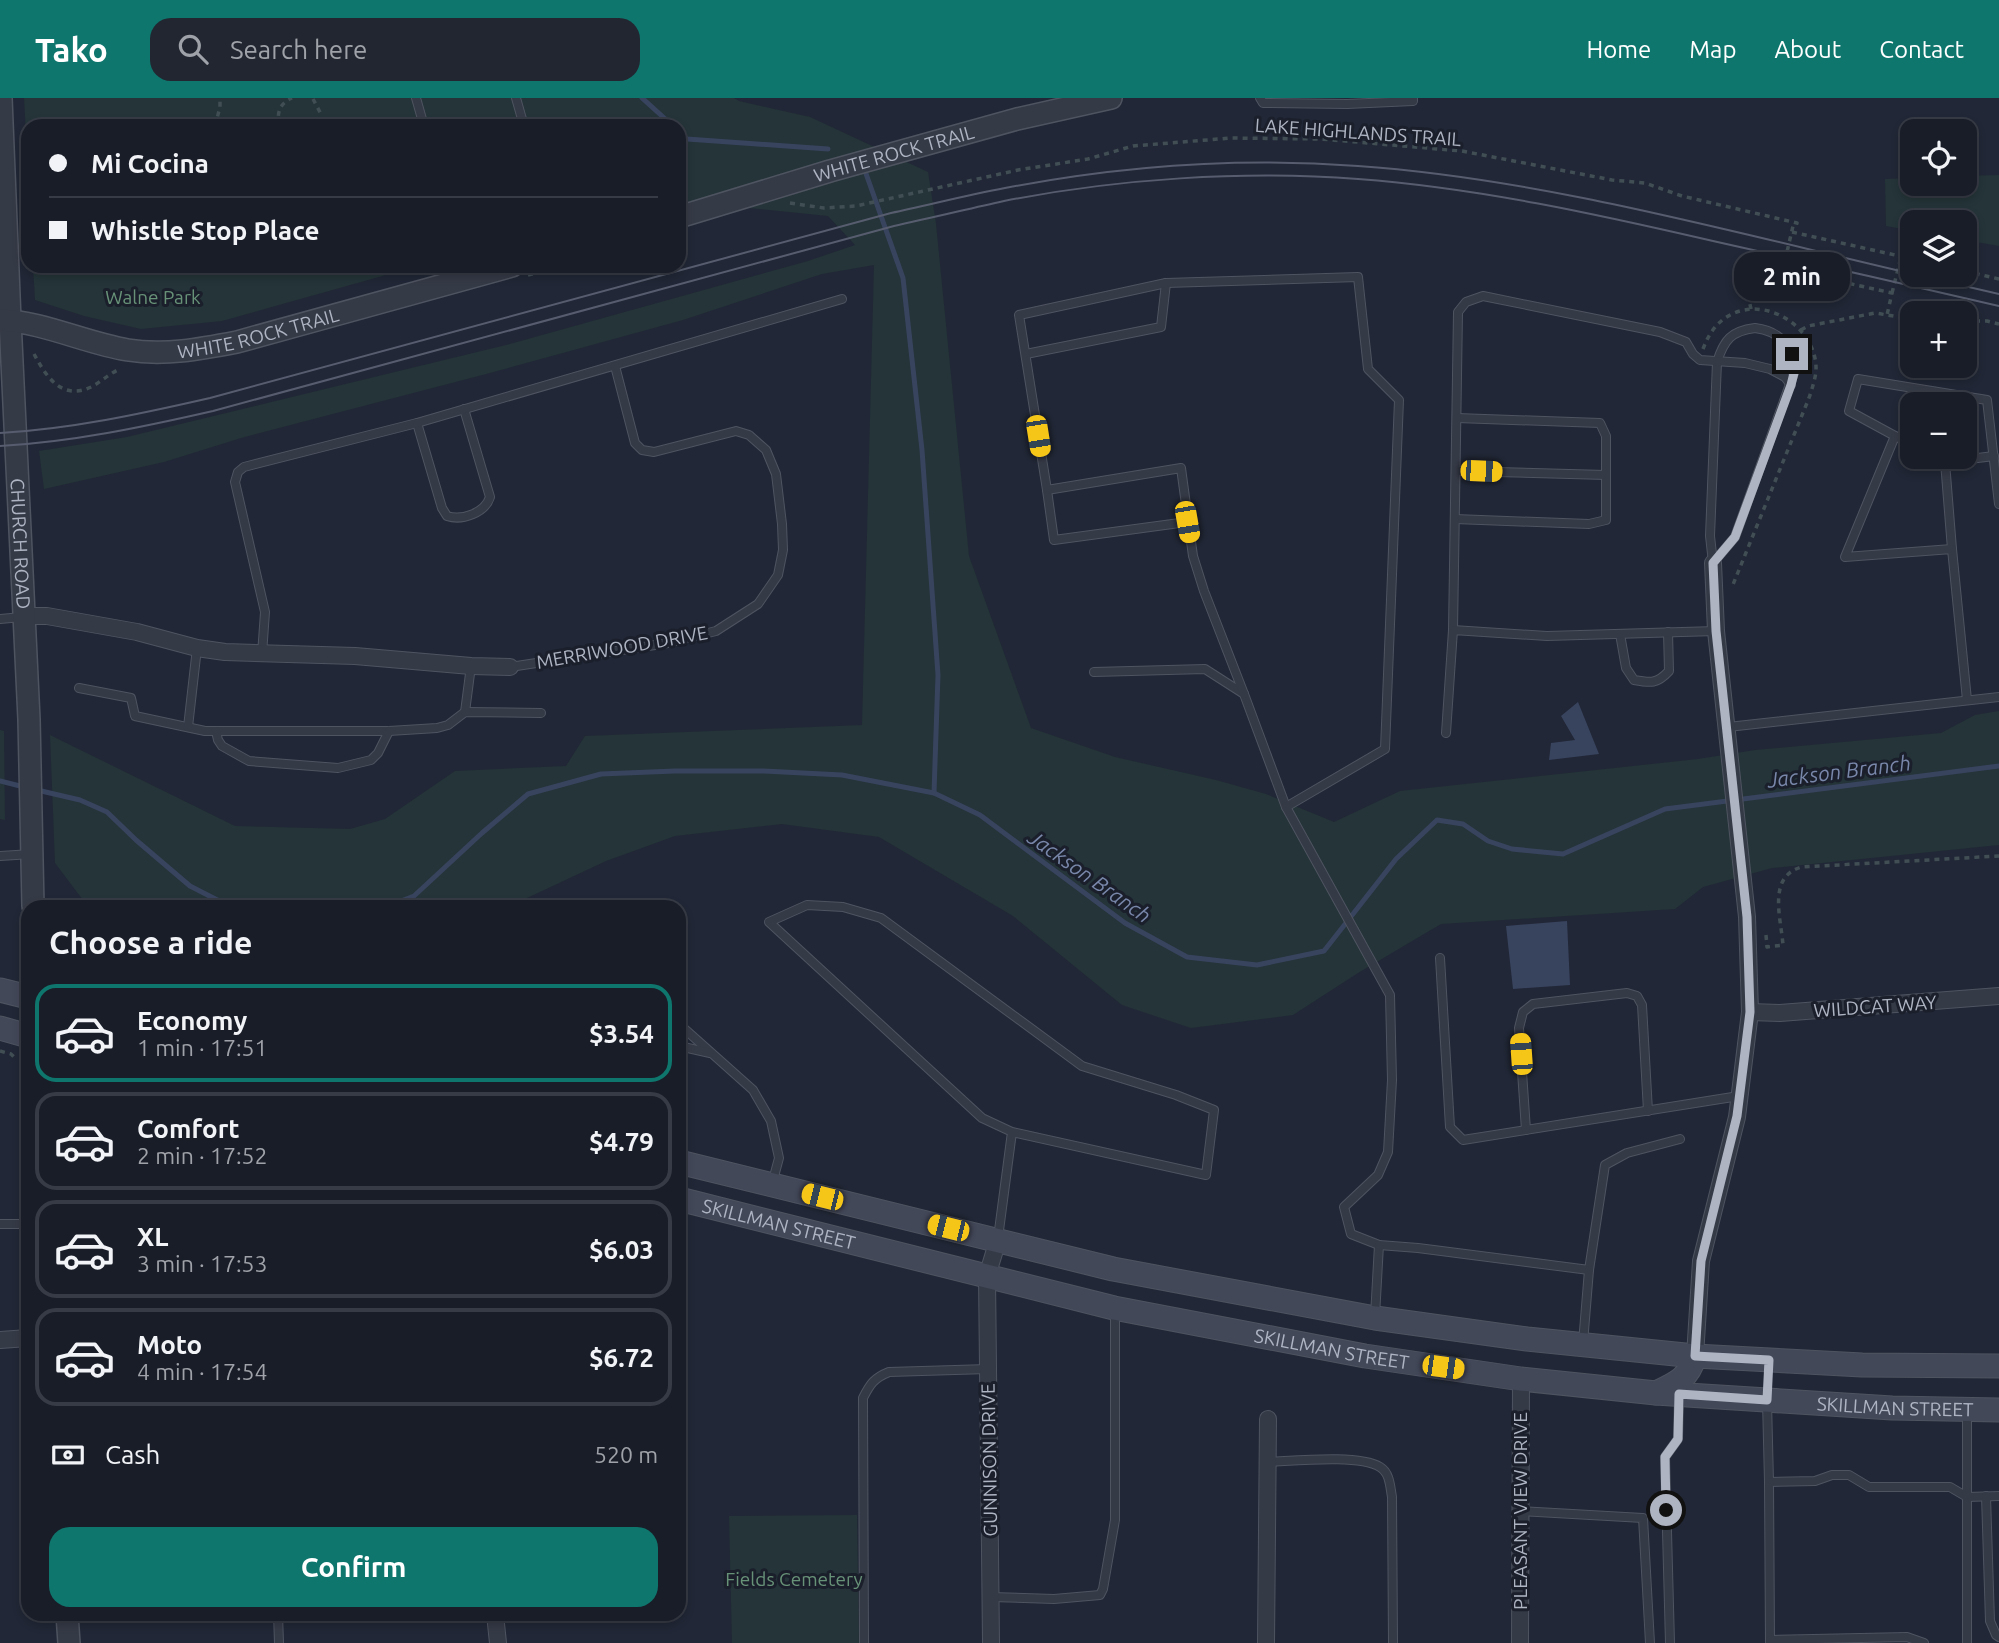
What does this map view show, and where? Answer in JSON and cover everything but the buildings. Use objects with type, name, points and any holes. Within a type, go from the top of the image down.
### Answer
[{"type":"main road","points":[[0,990],[21,995]]},
{"type":"main road","points":[[0,1028],[21,1034]]},
{"type":"main road","name":"SKILLMAN STREET","points":[[686,1164],[1113,1269],[1374,1318],[1695,1356],[1863,1365],[1999,1366]]},
{"type":"main road","name":"SKILLMAN STREET","points":[[686,1201],[1115,1308],[1365,1356],[1521,1379],[1679,1394],[1892,1408],[1999,1410]]},
{"type":"main road","points":[[1365,1356],[1374,1318]]},
{"type":"main road","points":[[1656,1392],[1680,1381],[1691,1370],[1695,1356]]},
{"type":"main road","points":[[1767,1400],[1769,1360]]},
{"type":"street","name":"CHURCH ROAD","points":[[1,98],[5,320],[29,719],[33,900]]},
{"type":"street","name":"WHITE ROCK TRAIL","points":[[686,216],[830,171],[1017,119],[1111,98]]},
{"type":"street","name":"WHITE ROCK TRAIL","points":[[5,320],[33,324],[129,350],[184,351],[237,342],[478,273]]},
{"type":"street","points":[[1695,1356],[1701,1261],[1737,1116],[1750,1012],[1749,944],[1716,631],[1713,563]]},
{"type":"street","name":"MERRIWOOD DRIVE","points":[[24,616],[47,616],[137,632],[197,648],[225,652],[355,656],[510,667]]},
{"type":"street","name":"WILDCAT WAY","points":[[1750,1012],[1780,1013],[1999,996]]},
{"type":"street","points":[[987,1276],[998,1240]]},
{"type":"street","name":"GUNNISON DRIVE","points":[[987,1276],[991,1643]]},
{"type":"street","points":[[0,1340],[21,1338]]},
{"type":"street","name":"PLEASANT VIEW DRIVE","points":[[1520,1643],[1521,1379]]},
{"type":"street","points":[[1266,1643],[1268,1419]]},
{"type":"street","points":[[67,1621],[69,1643]]},
{"type":"street","points":[[496,1621],[498,1643]]},
{"type":"lane","points":[[416,98],[422,119]]},
{"type":"lane","points":[[516,98],[522,119]]},
{"type":"lane","points":[[1260,98],[1264,103],[1347,104],[1413,101],[1413,98]]},
{"type":"lane","points":[[1187,522],[1054,540],[1019,315],[1166,283],[1358,277],[1368,369],[1399,400],[1385,749],[1286,807]]},
{"type":"lane","points":[[1026,354],[1161,327],[1166,283]]},
{"type":"lane","points":[[1446,733],[1453,630],[1458,312],[1466,302],[1483,296],[1660,332],[1686,342],[1700,360],[1745,363],[1769,369],[1785,377],[1791,385]]},
{"type":"lane","points":[[262,654],[265,612],[235,482],[238,472],[244,467],[417,423],[842,299]]},
{"type":"lane","points":[[1746,329],[1765,329],[1782,338],[1792,354],[1794,373],[1735,537],[1713,563],[1710,536],[1717,362],[1722,346],[1737,333],[1746,329]]},
{"type":"lane","name":"MERRIWOOD DRIVE","points":[[510,667],[668,643],[716,631],[758,604],[778,575],[783,550],[782,524],[776,474],[766,450],[749,435],[736,431],[654,452],[642,450],[635,443],[615,366]]},
{"type":"lane","points":[[1900,439],[1849,411],[1858,379],[1987,400],[1999,504]]},
{"type":"lane","points":[[417,423],[442,508],[447,516],[454,518],[482,511],[488,505],[489,497],[464,409]]},
{"type":"lane","points":[[1455,519],[1589,524],[1606,520],[1606,436],[1600,423],[1457,418]]},
{"type":"lane","points":[[1895,436],[1845,557],[1952,549]]},
{"type":"lane","points":[[1977,458],[1994,456]]},
{"type":"lane","points":[[1047,490],[1181,468],[1187,522],[1204,591],[1286,807],[1390,995],[1392,1080],[1388,1152],[1378,1175],[1344,1207],[1351,1234],[1379,1245],[1589,1270]]},
{"type":"lane","points":[[1946,469],[1967,700]]},
{"type":"lane","points":[[1456,471],[1606,475]]},
{"type":"lane","points":[[0,619],[24,616]]},
{"type":"lane","points":[[1453,630],[1546,636],[1716,631]]},
{"type":"lane","points":[[1620,634],[1626,668],[1634,680],[1648,682],[1660,680],[1669,671],[1668,632]]},
{"type":"lane","points":[[188,727],[197,648]]},
{"type":"lane","points":[[465,712],[471,666]]},
{"type":"lane","points":[[1094,672],[1205,669],[1244,694]]},
{"type":"lane","points":[[79,688],[131,698],[135,716],[205,731],[389,731],[437,728],[448,725],[465,712],[541,713]]},
{"type":"lane","points":[[1728,727],[1999,697]]},
{"type":"lane","points":[[216,731],[222,746],[249,761],[338,768],[376,757],[389,731]]},
{"type":"lane","points":[[0,856],[32,845]]},
{"type":"lane","points":[[807,905],[843,907],[881,918],[1082,1066],[1176,1095],[1214,1110],[1206,1175],[1012,1132],[982,1118],[769,922],[807,905]]},
{"type":"lane","points":[[1440,958],[1450,1127],[1463,1140],[1740,1096]]},
{"type":"lane","points":[[1526,1130],[1519,1028],[1524,1012],[1533,1004],[1627,993],[1637,996],[1642,1005],[1648,1111]]},
{"type":"lane","points":[[686,1030],[753,1090],[771,1121],[779,1158],[771,1185]]},
{"type":"lane","points":[[686,1047],[712,1053]]},
{"type":"lane","points":[[998,1240],[1012,1132]]},
{"type":"lane","points":[[1583,1344],[1589,1270],[1605,1165],[1627,1153],[1680,1139]]},
{"type":"lane","points":[[0,1224],[21,1224]]},
{"type":"lane","points":[[1374,1318],[1379,1245]]},
{"type":"lane","points":[[991,1597],[1054,1599],[1100,1595],[1103,1589],[1115,1520],[1115,1308]]},
{"type":"lane","points":[[864,1643],[863,1398],[870,1383],[877,1376],[889,1372],[988,1369]]},
{"type":"lane","points":[[1670,1643],[1665,1457],[1678,1439],[1679,1394]]},
{"type":"lane","points":[[1767,1400],[1769,1642],[1907,1637],[1924,1643]]},
{"type":"lane","points":[[1967,1410],[1967,1643]]},
{"type":"lane","points":[[1268,1462],[1360,1461],[1380,1467],[1388,1476],[1392,1497],[1393,1643]]},
{"type":"lane","points":[[1769,1482],[1815,1481],[1832,1475],[1849,1475],[1869,1488],[1950,1488],[1967,1497],[1999,1496]]},
{"type":"lane","points":[[1986,1496],[1990,1620],[1999,1637]]},
{"type":"lane","points":[[1520,1511],[1643,1518],[1650,1643]]},
{"type":"lane","points":[[278,1621],[279,1643]]},
{"type":"path","points":[[217,119],[220,98]]},
{"type":"path","points":[[278,119],[279,108],[292,98]]},
{"type":"path","points":[[312,98],[321,119]]},
{"type":"path","name":"LAKE HIGHLANDS TRAIL","points":[[797,204],[824,208],[856,206],[1018,170],[1088,159],[1133,146],[1191,141],[1321,139],[1462,151],[1612,180],[1645,183],[1682,196],[1797,223],[1792,232]]},
{"type":"path","points":[[1781,278],[1792,232],[1900,257]]},
{"type":"path","points":[[1887,315],[1900,261]]},
{"type":"path","points":[[1783,271],[1790,273]]},
{"type":"path","points":[[1751,309],[1748,285],[1751,279],[1760,274],[1818,286],[1820,277],[1892,293]]},
{"type":"path","points":[[1977,274],[1999,279]]},
{"type":"path","points":[[1731,593],[1732,583],[1811,390],[1816,371],[1815,360],[1809,341],[1801,330],[1808,326],[1864,314],[1900,317]]},
{"type":"path","points":[[1977,321],[1999,324]]},
{"type":"path","points":[[1766,934],[1767,947],[1783,945],[1780,884],[1785,875],[1793,870],[1802,867],[1999,856]]},
{"type":"path","points":[[0,1051],[16,1059]]},
{"type":"green space","points":[[24,98],[734,98],[810,117],[928,172],[936,224],[969,556],[1031,728],[1115,757],[1266,794],[1334,822],[1400,791],[1698,759],[1755,750],[1941,733],[1975,715],[1999,711],[1999,845],[1772,868],[1703,887],[1675,909],[1441,924],[1293,1015],[1191,1028],[1122,1005],[1013,916],[879,837],[782,824],[675,836],[606,861],[523,900],[83,900],[55,863],[50,735],[235,826],[350,829],[385,819],[455,771],[566,766],[585,736],[862,725],[874,265],[822,274],[683,320],[241,438],[164,462],[44,489],[39,451],[127,437],[506,345],[808,261],[855,245],[828,216],[686,202],[686,119],[25,119]]},
{"type":"green space","points":[[1999,175],[1999,246],[1977,242],[1977,210],[1900,210],[1900,229],[1886,226],[1885,179],[1900,178],[1900,196],[1977,196],[1977,176]]},
{"type":"green space","name":"Walne Park","points":[[33,273],[393,273],[222,321],[141,329],[84,316],[35,300]]},
{"type":"green space","points":[[0,730],[4,731],[5,820],[0,819]]},
{"type":"green space","name":"Fields Cemetery","points":[[857,1515],[859,1643],[732,1643],[729,1516]]},
{"type":"water","points":[[1578,702],[1599,754],[1549,760],[1551,743],[1575,740],[1561,716]]},
{"type":"water","points":[[1567,921],[1570,985],[1513,989],[1506,926]]},
{"type":"waterway","points":[[642,98],[665,119]]},
{"type":"waterway","points":[[686,138],[828,149]]},
{"type":"waterway","points":[[864,168],[903,278],[922,450],[938,675],[934,793]]},
{"type":"waterway","name":"Jackson Branch","points":[[404,900],[414,896],[528,794],[601,774],[764,771],[842,775],[934,793],[980,815],[1125,923],[1187,957],[1257,965],[1324,951],[1396,859],[1437,820],[1463,824],[1488,841],[1512,849],[1563,854],[1665,809],[1999,766]]},
{"type":"waterway","name":"Jackson Branch","points":[[0,781],[24,787]]},
{"type":"waterway","name":"Jackson Branch","points":[[37,790],[80,800],[107,812],[190,886],[217,900]]},
{"type":"tram line","points":[[686,269],[891,213],[1048,180],[1180,165],[1314,163],[1497,182],[1637,209],[1900,271]]},
{"type":"tram line","points":[[0,446],[81,437],[213,411],[894,226],[990,204],[1047,193],[1180,178],[1315,176],[1403,183],[1492,195],[1625,221],[1999,306]]},
{"type":"tram line","points":[[0,433],[79,424],[210,398],[670,273]]},
{"type":"tram line","points":[[1969,287],[1999,294]]},
{"type":"route","points":[[1666,1510],[1665,1457],[1678,1439],[1679,1394],[1767,1400],[1769,1360],[1695,1356],[1701,1261],[1737,1116],[1750,1012],[1747,917],[1716,631],[1713,563],[1735,537],[1791,385],[1794,373],[1792,354]]}]
